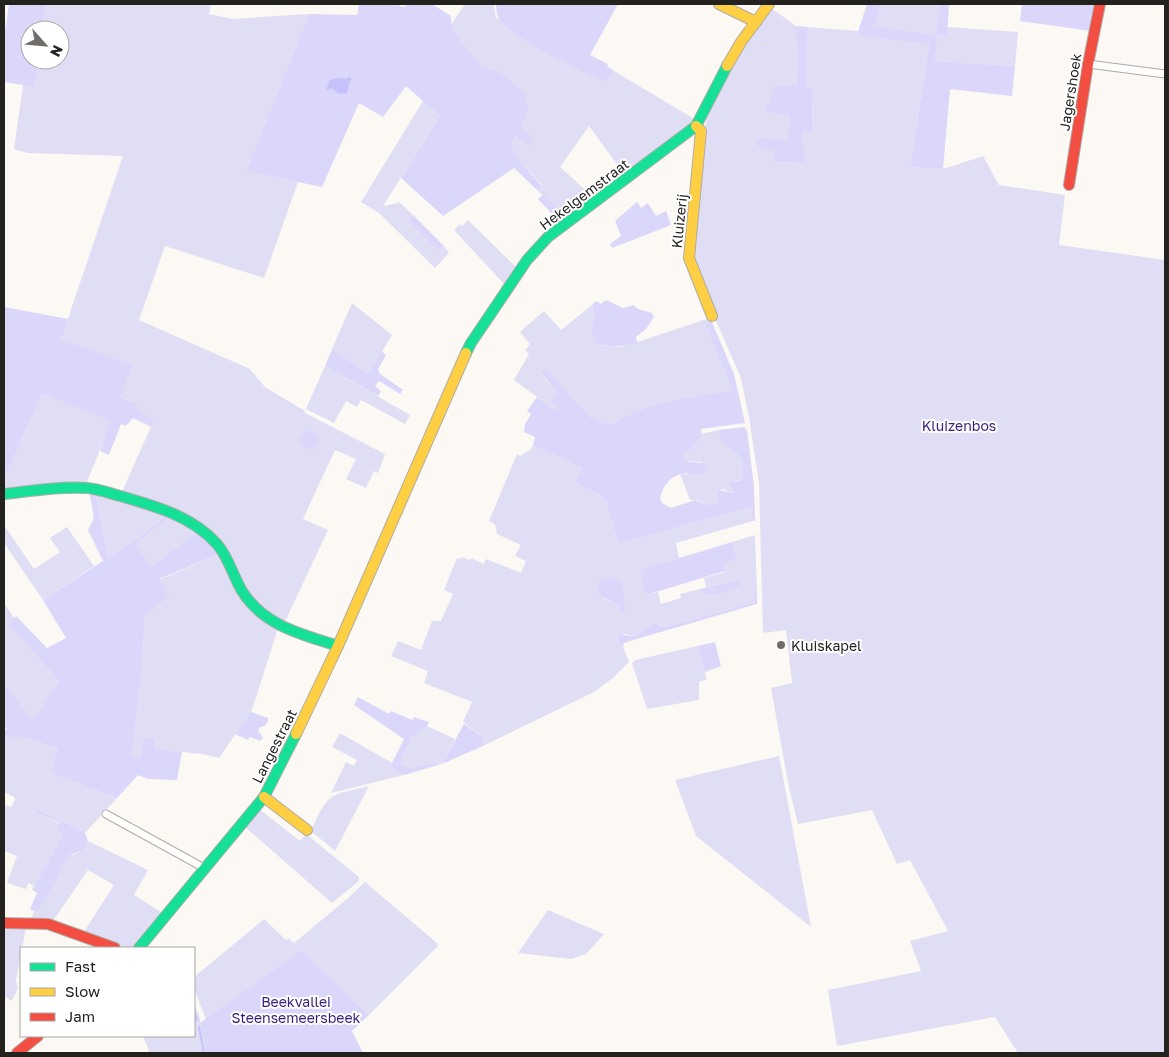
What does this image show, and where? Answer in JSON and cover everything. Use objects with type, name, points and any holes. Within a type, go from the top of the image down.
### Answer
[{"type":"street","points":[[719,4],[756,22]]},
{"type":"street","name":"Hekelgemstraat","points":[[389,533],[471,343],[527,260],[548,237],[568,221],[696,126],[728,64],[769,4]]},
{"type":"street","name":"Jagershoek","points":[[1069,185],[1088,64],[1100,4]]},
{"type":"street","points":[[1088,64],[1165,74]]},
{"type":"street","name":"Kluizerij","points":[[696,126],[701,131],[690,258],[712,316]]},
{"type":"street","points":[[4,494],[88,488],[149,504],[179,516],[214,540],[228,558],[242,590],[264,617],[279,626],[338,646]]},
{"type":"street","name":"Langestraat","points":[[142,947],[264,797],[338,646],[389,533]]},
{"type":"street","points":[[264,797],[307,830]]},
{"type":"street","points":[[106,814],[206,869]]},
{"type":"street","points":[[4,924],[48,924],[112,947]]},
{"type":"street","points":[[18,1053],[37,1037]]},
{"type":"green space","points":[[9,4],[46,4],[44,20],[20,20],[20,70],[38,70],[35,87],[4,82],[4,38]]},
{"type":"green space","points":[[46,4],[211,4],[209,14],[233,19],[309,14],[246,171],[298,182],[264,278],[165,246],[139,320],[250,369],[265,387],[305,411],[305,413],[385,454],[378,473],[374,471],[366,488],[346,479],[356,459],[335,450],[303,519],[328,530],[283,626],[261,611],[212,537],[121,494],[154,420],[135,410],[138,404],[120,397],[61,339],[123,156],[28,153],[14,149],[23,85],[35,86],[37,70],[70,70],[70,20],[44,20]]},
{"type":"green space","points":[[359,4],[395,4],[403,7],[408,4],[432,4],[451,16],[452,29],[480,65],[498,71],[525,93],[528,111],[521,127],[533,139],[529,145],[515,136],[511,145],[521,163],[542,186],[537,190],[514,168],[443,216],[401,178],[440,116],[406,86],[383,117],[359,103],[322,187],[246,171],[309,14],[357,15]]},
{"type":"green space","points":[[465,4],[494,4],[496,19],[498,18],[507,28],[606,82],[614,71],[696,120],[691,126],[625,175],[589,126],[560,167],[590,194],[562,214],[537,190],[542,185],[521,163],[511,145],[528,111],[498,71],[480,65],[452,29],[452,23]]},
{"type":"green space","points":[[496,4],[618,4],[590,55],[608,64],[607,66],[614,71],[606,82],[533,45],[506,27],[498,17]]},
{"type":"green space","points":[[867,4],[881,4],[874,26],[936,35],[940,4],[949,4],[947,36],[937,35],[935,61],[1015,66],[1012,96],[950,89],[943,169],[910,167],[929,44],[857,35]]},
{"type":"green space","points":[[881,4],[940,4],[937,35],[947,36],[947,27],[1018,32],[1015,66],[935,61],[936,35],[873,26]]},
{"type":"green space","points":[[1022,4],[1096,4],[1091,31],[1020,21]]},
{"type":"green space","name":"Kluizenbos","points":[[771,8],[796,26],[797,86],[765,111],[790,115],[787,141],[762,137],[774,150],[774,162],[806,163],[802,131],[812,131],[813,88],[806,88],[807,27],[858,31],[857,35],[929,43],[910,167],[943,169],[983,156],[999,185],[1065,195],[1059,245],[1165,260],[1165,1053],[1018,1053],[995,1017],[837,1046],[828,990],[921,971],[910,941],[948,931],[910,860],[897,864],[872,810],[798,824],[789,788],[771,688],[792,683],[786,630],[763,633],[759,483],[749,417],[741,378],[716,321],[692,254],[706,120],[726,76]]},
{"type":"green space","points":[[796,26],[807,27],[806,88],[813,88],[812,132],[802,131],[806,163],[774,162],[774,150],[761,148],[756,141],[762,137],[787,141],[790,115],[765,112],[775,86],[797,86]]},
{"type":"green space","points":[[423,101],[440,116],[383,206],[399,203],[397,200],[413,215],[409,217],[411,223],[441,249],[444,246],[449,253],[435,268],[379,213],[361,202]]},
{"type":"green space","points":[[590,194],[593,198],[553,228],[547,222],[553,215],[538,199],[543,195],[562,213]]},
{"type":"green space","points":[[637,202],[641,208],[648,203],[656,216],[666,211],[671,225],[612,248],[610,244],[621,236],[615,221]]},
{"type":"green space","points":[[413,215],[444,246],[441,249],[437,249],[411,223],[409,217]]},
{"type":"green space","points":[[468,220],[517,268],[505,285],[454,230]]},
{"type":"green space","points":[[606,300],[623,308],[634,305],[638,309],[652,313],[654,317],[646,329],[636,337],[637,343],[606,346],[596,343],[591,330],[595,316],[592,305],[596,301],[601,304]]},
{"type":"green space","points":[[352,303],[392,335],[368,374],[332,349]]},
{"type":"green space","points":[[592,305],[595,317],[591,330],[596,342],[605,346],[622,347],[710,318],[711,320],[705,324],[732,390],[655,405],[610,424],[590,417],[545,369],[541,374],[558,393],[558,407],[555,410],[514,380],[529,354],[525,350],[530,344],[520,332],[544,311],[561,330]]},
{"type":"green space","points":[[4,307],[68,319],[61,340],[133,365],[120,397],[138,404],[136,410],[154,420],[151,427],[133,418],[126,426],[121,424],[109,455],[100,451],[111,420],[42,394],[4,479]]},
{"type":"green space","points":[[711,320],[734,374],[745,423],[701,429],[702,437],[683,458],[685,461],[707,464],[708,467],[702,474],[683,473],[673,477],[663,490],[660,498],[662,503],[671,508],[695,500],[706,504],[715,503],[718,501],[717,494],[719,490],[733,493],[730,484],[732,481],[742,480],[743,464],[738,455],[721,440],[719,430],[744,427],[747,430],[754,487],[755,521],[753,521],[751,507],[618,544],[606,501],[599,494],[575,482],[582,468],[533,445],[535,437],[524,432],[525,424],[531,414],[527,411],[537,397],[555,410],[558,407],[550,401],[558,393],[541,373],[545,368],[590,417],[610,424],[655,405],[732,390],[705,324]]},
{"type":"green space","points":[[332,349],[368,374],[382,351],[386,355],[378,369],[380,374],[403,390],[400,394],[379,381],[375,386],[381,391],[378,396],[325,366]]},
{"type":"green space","points":[[325,366],[410,415],[405,424],[361,400],[357,407],[346,401],[334,423],[306,409]]},
{"type":"green space","points":[[42,394],[112,420],[86,484],[4,491],[4,479]]},
{"type":"green space","points":[[308,430],[320,437],[314,449],[305,448],[299,440],[302,434]]},
{"type":"green space","points":[[719,430],[724,443],[741,459],[743,467],[742,480],[735,480],[731,486],[733,493],[722,489],[717,494],[718,501],[714,503],[707,504],[690,500],[680,474],[687,474],[702,462],[685,461],[683,458],[701,434]]},
{"type":"green space","points":[[533,445],[582,468],[575,482],[599,494],[606,501],[618,544],[751,507],[753,521],[676,543],[679,558],[641,570],[646,595],[658,592],[661,604],[681,598],[680,594],[700,589],[703,592],[739,579],[706,587],[704,578],[725,572],[723,564],[737,560],[732,542],[755,535],[757,592],[755,592],[755,602],[666,627],[657,625],[636,636],[624,634],[620,643],[629,662],[613,678],[594,692],[485,745],[483,737],[463,722],[472,702],[424,683],[428,671],[391,656],[398,641],[421,650],[432,621],[441,621],[453,594],[444,590],[457,558],[460,559],[462,557],[470,560],[471,558],[484,564],[486,559],[521,573],[526,561],[515,556],[521,545],[497,534],[495,524],[489,521],[517,454],[520,456],[531,449]],"holes":[[[612,578],[622,581],[620,612],[618,605],[603,598]]]},
{"type":"green space","points":[[89,490],[95,491],[108,558],[133,542],[169,513],[172,515],[135,545],[152,567],[199,530],[222,553],[159,579],[169,596],[145,615],[142,667],[132,757],[140,758],[143,738],[154,739],[154,749],[182,752],[177,780],[148,779],[138,775],[117,798],[50,773],[58,748],[22,737],[4,737],[4,730],[7,729],[4,725],[4,683],[33,721],[59,681],[8,624],[16,616],[47,648],[66,638],[43,600],[103,561],[88,530],[94,518]]},
{"type":"green space","points":[[95,491],[169,513],[133,542],[108,558]]},
{"type":"green space","points":[[172,515],[199,530],[152,567],[135,545]]},
{"type":"green space","points":[[4,525],[34,569],[60,552],[50,538],[67,527],[94,566],[43,600],[4,543]]},
{"type":"green space","points":[[732,542],[737,560],[723,564],[725,571],[646,595],[640,570]]},
{"type":"green space","points":[[222,553],[235,583],[278,628],[252,710],[219,758],[202,754],[153,749],[143,739],[140,758],[132,757],[142,667],[145,614],[159,580]]},
{"type":"green space","points":[[608,578],[622,581],[625,614],[620,612],[618,605],[602,596],[598,590],[599,581]]},
{"type":"green space","points":[[739,579],[740,585],[719,593],[708,594],[700,589]]},
{"type":"green space","points":[[755,592],[757,592],[757,604],[633,640],[624,643],[623,646],[618,638],[620,635],[636,636],[654,624],[666,627],[755,602]]},
{"type":"green space","points":[[4,603],[14,618],[8,624],[59,681],[33,721],[4,683]]},
{"type":"green space","points":[[715,642],[721,666],[705,672],[697,646]]},
{"type":"green space","points":[[697,646],[707,679],[699,682],[699,700],[647,709],[632,663],[635,660]]},
{"type":"green space","points":[[358,697],[389,714],[391,711],[412,720],[414,717],[429,722],[425,729],[419,730],[411,739],[400,764],[409,768],[438,763],[438,765],[404,775],[390,767],[404,739],[354,705]]},
{"type":"green space","points":[[251,712],[268,718],[266,725],[258,730],[263,738],[260,741],[250,737],[248,740],[235,734]]},
{"type":"green space","points":[[464,724],[483,737],[485,745],[442,764]]},
{"type":"green space","points":[[427,726],[455,739],[442,764],[409,768],[400,764],[411,739],[419,730],[425,729]]},
{"type":"green space","points":[[340,733],[392,763],[390,767],[404,775],[331,793],[346,762],[354,766],[357,760],[332,747]]},
{"type":"green space","points":[[4,737],[22,737],[58,748],[50,773],[117,798],[85,833],[36,808],[35,812],[60,824],[63,833],[34,886],[28,883],[26,889],[7,883],[17,856],[4,851],[4,805],[12,806],[15,799],[4,792]]},
{"type":"green space","points":[[779,756],[811,927],[696,836],[675,780]]},
{"type":"green space","points":[[369,786],[335,851],[311,831],[322,808],[332,797]]},
{"type":"green space","points":[[36,808],[85,833],[88,841],[83,850],[70,855],[42,904],[37,911],[34,911],[30,909],[37,893],[32,890],[63,833],[57,830],[60,823],[35,812]]},
{"type":"green space","points":[[259,809],[300,841],[306,834],[359,877],[359,881],[332,903],[245,827]]},
{"type":"green space","points":[[88,841],[148,870],[134,895],[164,914],[136,947],[124,947],[84,932],[114,885],[88,870],[53,921],[48,919],[31,919],[34,911],[37,910],[46,897],[70,855],[85,846]]},
{"type":"green space","points":[[365,882],[437,943],[438,946],[369,1015],[301,950],[206,1019],[195,992],[195,976],[264,919],[286,940],[289,938],[294,943]]},
{"type":"green space","points":[[548,910],[604,934],[586,954],[571,959],[518,953]]},
{"type":"green space","points":[[4,927],[26,927],[22,947],[20,947],[16,981],[18,988],[12,1001],[4,996]]},
{"type":"green space","name":"Beekvallei Steensemeersbeek","points":[[301,950],[369,1015],[352,1031],[363,1053],[207,1053],[200,1023]]},
{"type":"green space","points":[[195,1006],[199,1015],[207,1053],[150,1053],[143,1037],[195,1037]]},
{"type":"shaded area","points":[[348,76],[352,79],[347,93],[339,94],[331,88],[326,90],[330,80],[338,78],[347,79]]},
{"type":"waterway","points":[[195,1014],[197,1020]]},
{"type":"waterway","points":[[199,1027],[204,1053]]},
{"type":"traffic: fast","points":[[466,353],[527,260],[548,237],[696,126],[727,66]]},
{"type":"traffic: fast","points":[[4,494],[56,488],[87,488],[172,513],[196,526],[217,544],[225,555],[242,591],[261,613],[272,621],[297,633],[338,646]]},
{"type":"traffic: fast","points":[[140,947],[264,797],[296,734]]},
{"type":"traffic: slow","points":[[719,4],[756,22]]},
{"type":"traffic: slow","points":[[727,66],[741,42],[769,4]]},
{"type":"traffic: slow","points":[[696,126],[701,131],[689,258],[712,316]]},
{"type":"traffic: slow","points":[[296,734],[338,646],[466,353]]},
{"type":"traffic: slow","points":[[264,797],[307,830]]},
{"type":"traffic: jam","points":[[1069,185],[1088,64],[1100,4]]},
{"type":"traffic: jam","points":[[4,923],[48,924],[112,947]]},
{"type":"traffic: jam","points":[[17,1053],[37,1037]]},
{"type":"place","name":"Kluiskapel","points":[[781,645]]}]
